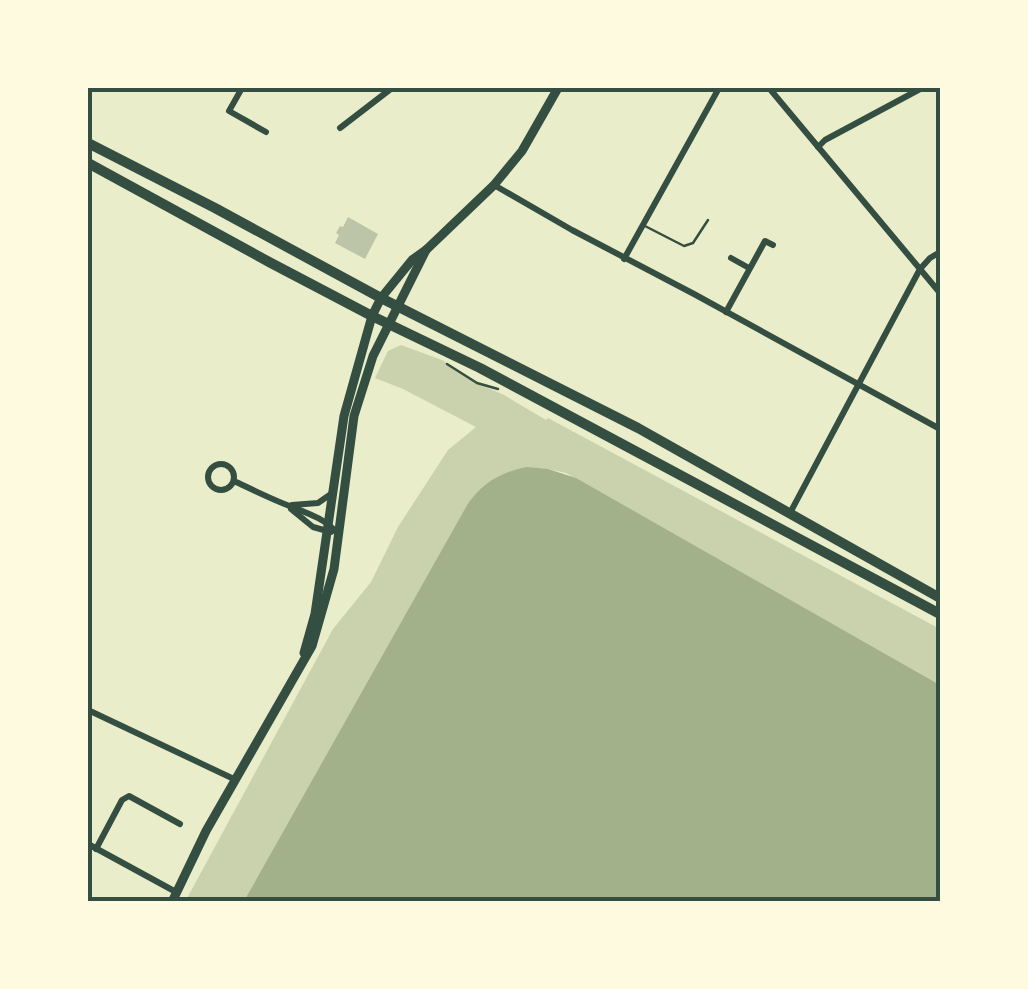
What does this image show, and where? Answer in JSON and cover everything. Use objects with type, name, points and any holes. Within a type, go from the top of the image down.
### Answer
[{"type":"highway","points":[[88,144],[638,428],[940,598]]},
{"type":"highway","points":[[88,162],[940,614]]},
{"type":"main road","points":[[330,529],[331,494],[344,416],[372,316],[381,298],[412,260],[494,185],[522,151],[558,88]]},
{"type":"main road","points":[[174,897],[206,831],[303,660],[354,416],[372,356],[426,250]]},
{"type":"street","points":[[242,88],[229,111],[266,132]]},
{"type":"street","points":[[340,128],[392,88]]},
{"type":"street","points":[[624,258],[719,88]]},
{"type":"street","points":[[769,88],[940,293]]},
{"type":"street","points":[[818,147],[922,88]]},
{"type":"street","points":[[494,185],[940,429]]},
{"type":"street","points":[[726,312],[765,241],[773,245]]},
{"type":"street","points":[[788,514],[920,269],[940,252]]},
{"type":"street","points":[[731,258],[749,268]]},
{"type":"street","points":[[226,464],[234,473],[234,481],[225,490],[217,490],[208,482],[208,474],[215,465],[226,464]]},
{"type":"street","points":[[234,481],[286,505],[314,528],[330,529]]},
{"type":"street","points":[[286,505],[318,503],[331,494]]},
{"type":"street","points":[[88,710],[236,780]]},
{"type":"street","points":[[96,848],[122,800],[129,796],[180,824]]},
{"type":"street","points":[[88,844],[174,897]]},
{"type":"lane","points":[[643,225],[684,246],[693,243],[708,220]]},
{"type":"shaded area","points":[[401,345],[442,360],[477,383],[940,629],[940,685],[566,473],[548,469],[467,505],[244,901],[185,902],[333,629],[371,582],[398,527],[448,450],[476,427],[375,378],[388,351]]},
{"type":"shaded area","points":[[527,467],[576,478],[940,685],[940,901],[244,901],[467,505],[493,480]]},
{"type":"building","points":[[348,217],[378,234],[365,259],[335,243],[339,235],[336,233]]}]
